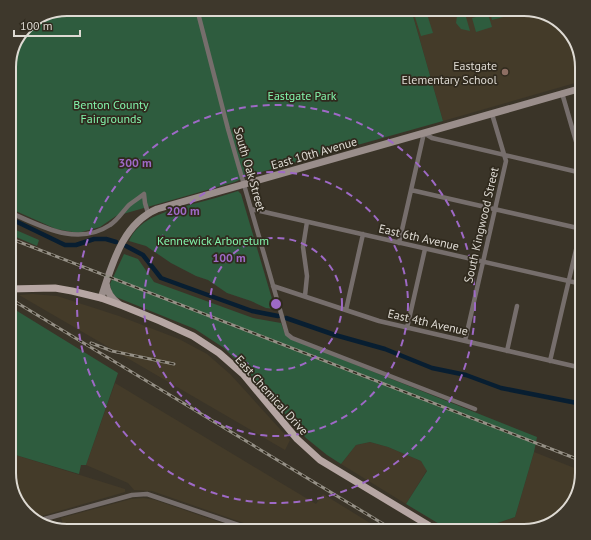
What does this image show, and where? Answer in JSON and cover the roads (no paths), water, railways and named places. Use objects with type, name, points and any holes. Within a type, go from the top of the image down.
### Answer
[{"type":"main road","name":"East Chemical Drive","points":[[16,289],[55,288],[101,298],[160,321],[193,336],[219,353],[243,374],[297,439],[320,460],[426,524]]},
{"type":"street","name":"South Oak Street","points":[[199,16],[244,185],[287,334],[292,338],[475,409]]},
{"type":"street","name":"East 10th Avenue","points":[[101,298],[125,238],[130,230],[148,213],[575,90]]},
{"type":"street","points":[[562,93],[575,138]]},
{"type":"street","name":"South Kingwood Street","points":[[464,341],[506,161],[492,114]]},
{"type":"street","points":[[399,243],[424,133],[432,138],[575,170]]},
{"type":"street","points":[[411,190],[495,210],[575,226]]},
{"type":"street","points":[[16,215],[61,233],[82,235],[107,226],[118,218],[130,204],[144,194],[148,213]]},
{"type":"street","name":"East 6th Avenue","points":[[251,209],[575,282]]},
{"type":"street","points":[[305,296],[307,276],[302,247],[307,222]]},
{"type":"street","points":[[346,310],[363,234]]},
{"type":"street","points":[[407,328],[425,249]]},
{"type":"street","points":[[550,361],[575,256]]},
{"type":"street","points":[[106,283],[106,289],[109,294],[114,301],[122,306]]},
{"type":"street","name":"East 4th Avenue","points":[[273,286],[379,321],[575,366]]},
{"type":"street","points":[[507,351],[517,306]]},
{"type":"street","points":[[45,519],[132,495],[147,494],[235,524]]},
{"type":"waterway","points":[[16,221],[65,245],[76,245],[94,239],[106,239],[116,242]]},
{"type":"waterway","points":[[126,246],[143,255],[161,278],[252,311],[278,316]]},
{"type":"waterway","points":[[286,318],[335,335],[385,349],[432,368],[466,375],[501,388],[575,403]]},
{"type":"railway","points":[[16,241],[575,458]]},
{"type":"railway","points":[[16,302],[383,524]]},
{"type":"railway","points":[[91,343],[112,351],[174,364]]},
{"type":"place","name":"Eastgate Elementary School","points":[[505,72]]},
{"type":"park label","name":"Eastgate Park","points":[[302,95]]},
{"type":"park label","name":"Benton County Fairgrounds","points":[[111,111]]},
{"type":"park label","name":"Kennewick Arboretum","points":[[213,240]]}]
